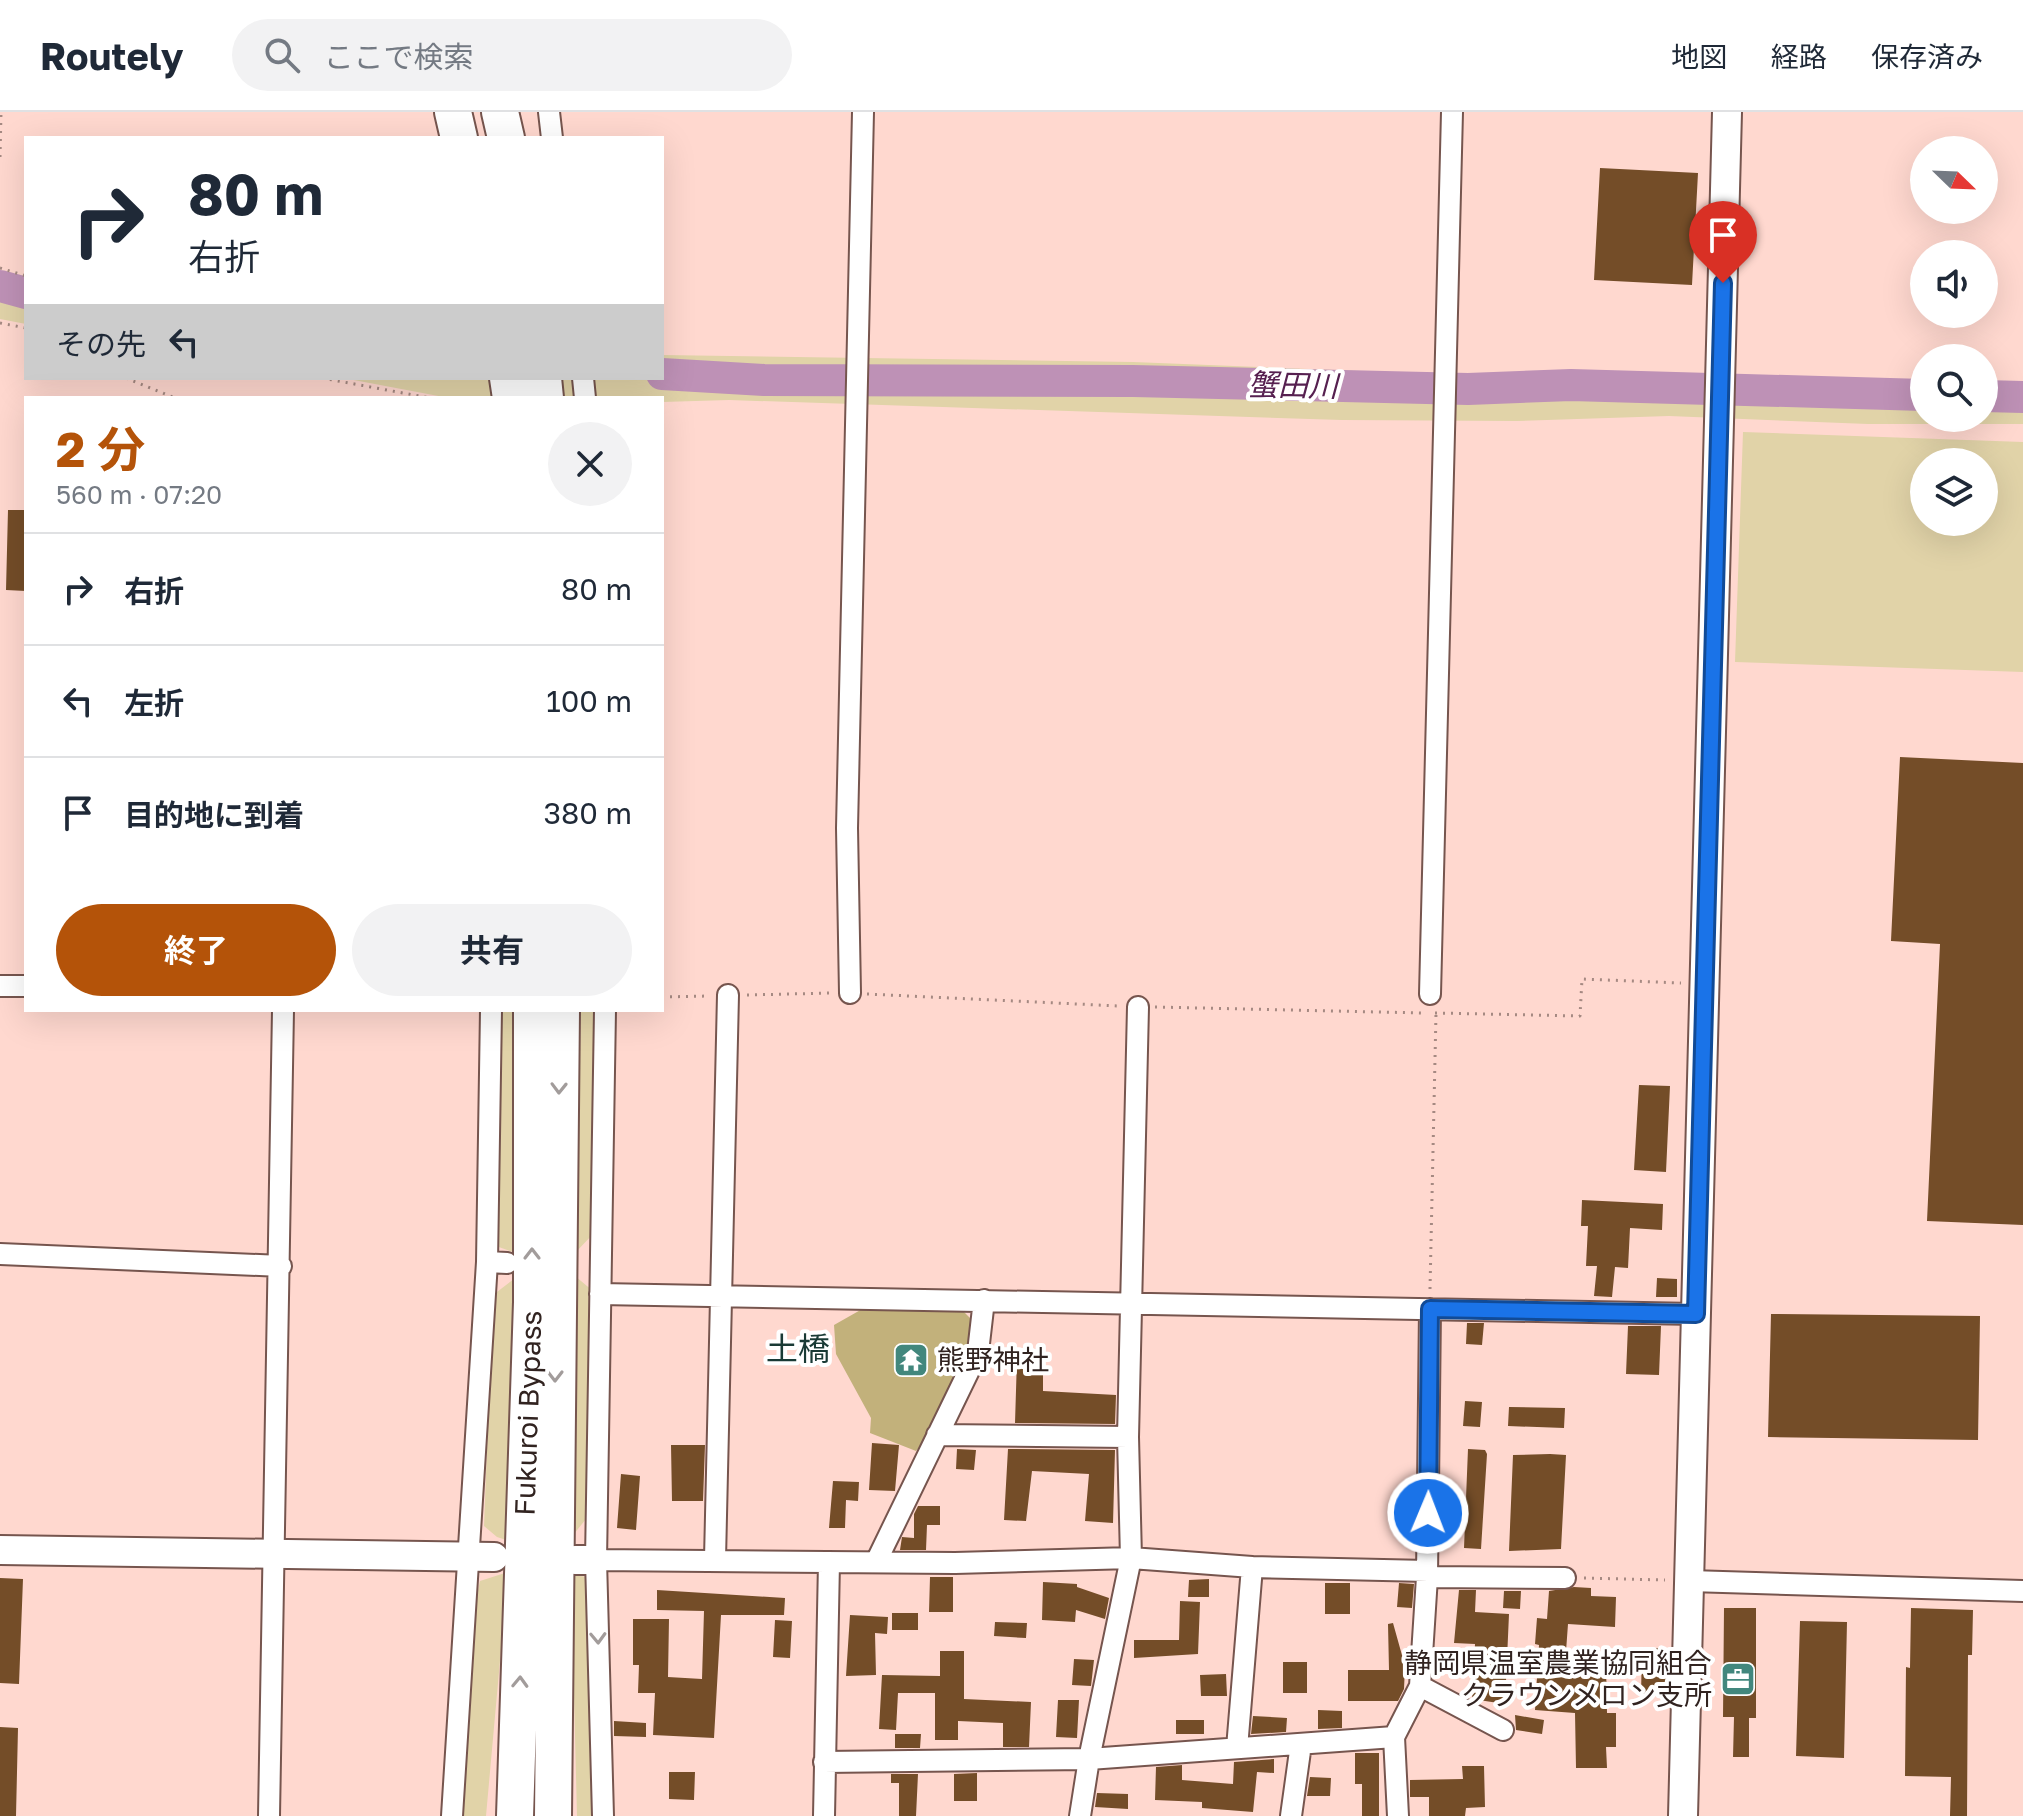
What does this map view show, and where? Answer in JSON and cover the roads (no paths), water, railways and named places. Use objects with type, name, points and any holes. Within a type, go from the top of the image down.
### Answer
[{"type":"highway","points":[[453,112],[459,136]]},
{"type":"highway","points":[[469,112],[475,136]]},
{"type":"highway","points":[[500,112],[506,136]]},
{"type":"highway","points":[[526,112],[530,136]]},
{"type":"highway","name":"Fukuroi Bypass","points":[[515,1816],[532,1302],[532,1012]]},
{"type":"highway","name":"Fukuroi Bypass","points":[[553,1816],[555,1304],[561,1012]]},
{"type":"highway","points":[[499,1816],[518,1740]]},
{"type":"highway","points":[[555,1742],[568,1816]]},
{"type":"street","points":[[439,112],[444,136]]},
{"type":"street","points":[[549,112],[552,136]]},
{"type":"street","points":[[850,993],[847,828],[863,112]]},
{"type":"street","points":[[1433,1004],[1452,112]]},
{"type":"street","points":[[1683,1816],[1727,112]]},
{"type":"street","points":[[0,986],[24,986]]},
{"type":"street","points":[[715,1559],[728,995]]},
{"type":"street","points":[[1080,1816],[1131,1558],[1128,1437],[1138,1007]]},
{"type":"street","points":[[269,1816],[276,1556],[283,1012]]},
{"type":"street","points":[[452,1816],[481,1557],[497,1263],[491,1012]]},
{"type":"street","points":[[603,1816],[586,1560],[600,1294],[591,1264],[605,1012]]},
{"type":"street","points":[[0,1254],[281,1266]]},
{"type":"street","points":[[600,1294],[1696,1314]]},
{"type":"street","points":[[877,1560],[978,1352],[984,1300]]},
{"type":"street","points":[[1398,1816],[1394,1737],[1420,1686],[1427,1574],[1430,1309]]},
{"type":"street","points":[[937,1435],[1128,1437]]},
{"type":"street","points":[[0,1550],[481,1557]]},
{"type":"street","points":[[586,1560],[955,1563],[1131,1558],[1252,1567],[1565,1578]]},
{"type":"street","points":[[824,1816],[829,1562]]},
{"type":"street","points":[[1237,1748],[1252,1567]]},
{"type":"street","points":[[1690,1581],[2023,1591]]},
{"type":"street","points":[[1420,1686],[1503,1730]]},
{"type":"street","points":[[824,1762],[1089,1759],[1394,1737]]},
{"type":"street","points":[[1291,1816],[1301,1744]]},
{"type":"waterway","name":"蟹田川","points":[[0,286],[24,292]]},
{"type":"waterway","name":"蟹田川","points":[[664,374],[764,380],[1133,381],[1468,389],[1571,385],[1910,395]]},
{"type":"waterway","name":"蟹田川","points":[[1998,396],[2023,397]]},
{"type":"place","name":"熊野神社","points":[[911,1360]]},
{"type":"place","name":"静岡県温室農業協同組合 クラウンメロン支所","points":[[1738,1679]]},
{"type":"district","name":"土橋","points":[[798,1349]]}]
